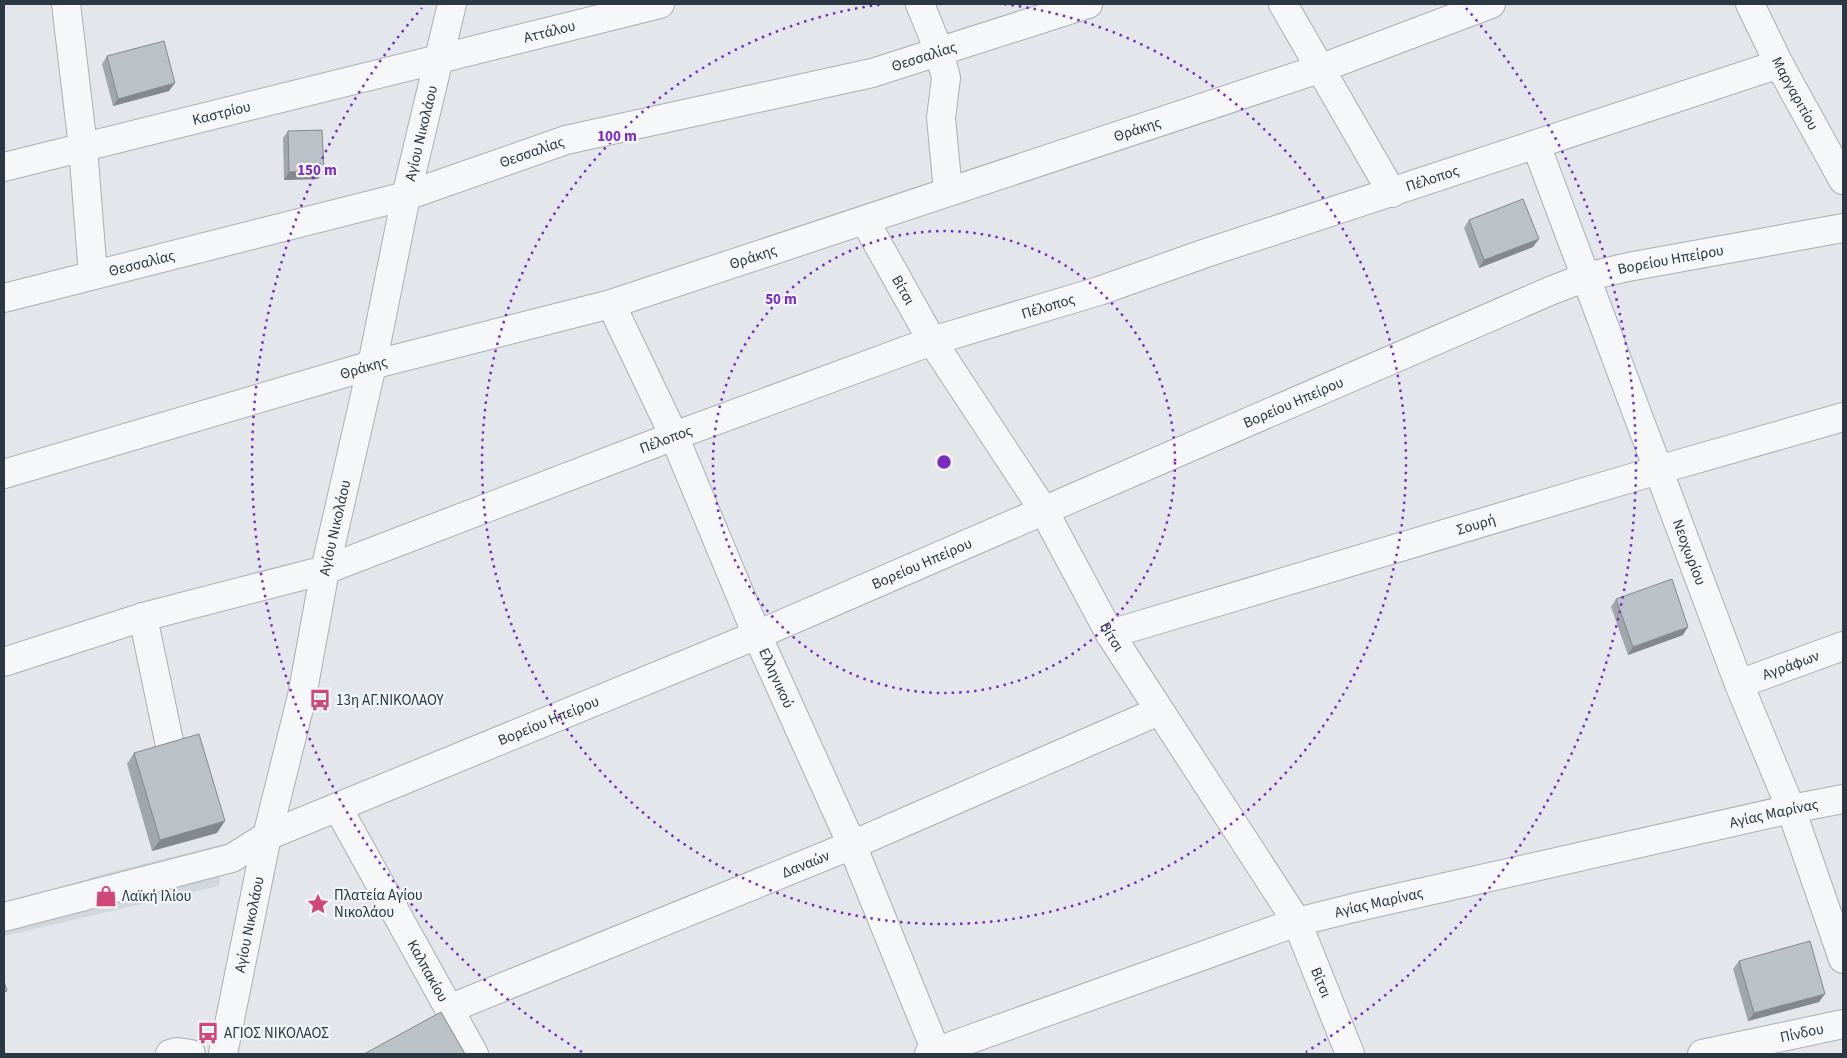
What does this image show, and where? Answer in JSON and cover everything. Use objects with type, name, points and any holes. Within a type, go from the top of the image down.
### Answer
[{"type":"street","points":[[66,4],[83,147],[93,275]]},
{"type":"street","name":"Αγίου Νικολάου","points":[[223,1054],[267,836],[302,696],[325,570],[372,365],[406,196],[452,4]]},
{"type":"street","name":"Αττάλου","points":[[440,58],[660,4]]},
{"type":"street","points":[[920,4],[939,51],[946,78],[941,118],[948,191]]},
{"type":"street","name":"Θεσσαλίας","points":[[4,298],[406,196],[566,140],[872,73],[1088,4]]},
{"type":"street","points":[[1283,4],[1392,193]]},
{"type":"street","name":"Θράκης","points":[[4,474],[372,365],[612,304],[1319,69],[1491,4]]},
{"type":"street","name":"Μαργαριτίου","points":[[1750,4],[1779,64],[1843,180]]},
{"type":"street","name":"Καστρίου","points":[[4,167],[440,58]]},
{"type":"street","name":"Πέλοπος","points":[[4,662],[143,617],[325,570],[674,436],[932,341],[1100,291],[1206,253],[1779,64]]},
{"type":"street","name":"Νεοχωρίου","points":[[1536,145],[1739,684],[1791,809],[1843,959]]},
{"type":"street","name":"Βίτσι","points":[[865,221],[932,341],[1044,511],[1110,634],[1297,922],[1350,1054]]},
{"type":"street","name":"Βορείου Ηπείρου","points":[[4,917],[232,858],[267,836],[757,635],[1586,277],[1628,267],[1843,228]]},
{"type":"street","name":"Ελληνικού","points":[[612,304],[674,436],[757,635],[852,845],[934,1053]]},
{"type":"street","name":"Σουρή","points":[[1110,634],[1658,470],[1843,417]]},
{"type":"street","points":[[143,617],[170,746]]},
{"type":"street","name":"Αγράφων","points":[[1739,684],[1843,646]]},
{"type":"street","name":"Δαναών","points":[[449,1008],[852,845],[1159,711]]},
{"type":"street","name":"Αγίας Μαρίνας","points":[[934,1053],[1297,922],[1791,809],[1843,799]]},
{"type":"street","name":"Καλπακίου","points":[[338,808],[474,1054]]},
{"type":"street","name":"Πίνδου","points":[[1702,1054],[1843,1024]]},
{"type":"street","points":[[170,1054],[177,1052],[191,1054]]},
{"type":"shaded area","name":"Λαϊκή Ιλίου","points":[[224,844],[219,886],[4,936],[4,905],[103,874]]},
{"type":"building","points":[[164,41],[175,83],[118,99],[107,56]]},
{"type":"building","points":[[322,130],[324,171],[289,172],[288,131]]},
{"type":"building","points":[[1523,199],[1539,239],[1484,260],[1469,220]]},
{"type":"building","points":[[1672,579],[1688,627],[1633,647],[1616,599]]},
{"type":"building","points":[[199,734],[225,821],[160,840],[134,753]]},
{"type":"building","points":[[1810,941],[1825,994],[1754,1013],[1739,961]]},
{"type":"building","points":[[4,981],[7,991],[4,992]]},
{"type":"building","points":[[441,1012],[465,1054],[364,1054]]},
{"type":"place","name":"13η ΑΓ.ΝΙΚΟΛΑΟΥ","points":[[320,700]]},
{"type":"place","name":"Λαϊκή Ιλίου","points":[[106,896]]},
{"type":"place","name":"Πλατεία Αγίου Νικολάου","points":[[318,904]]},
{"type":"place","name":"ΑΓΙΟΣ ΝΙΚΟΛΑΟΣ","points":[[208,1033]]}]
